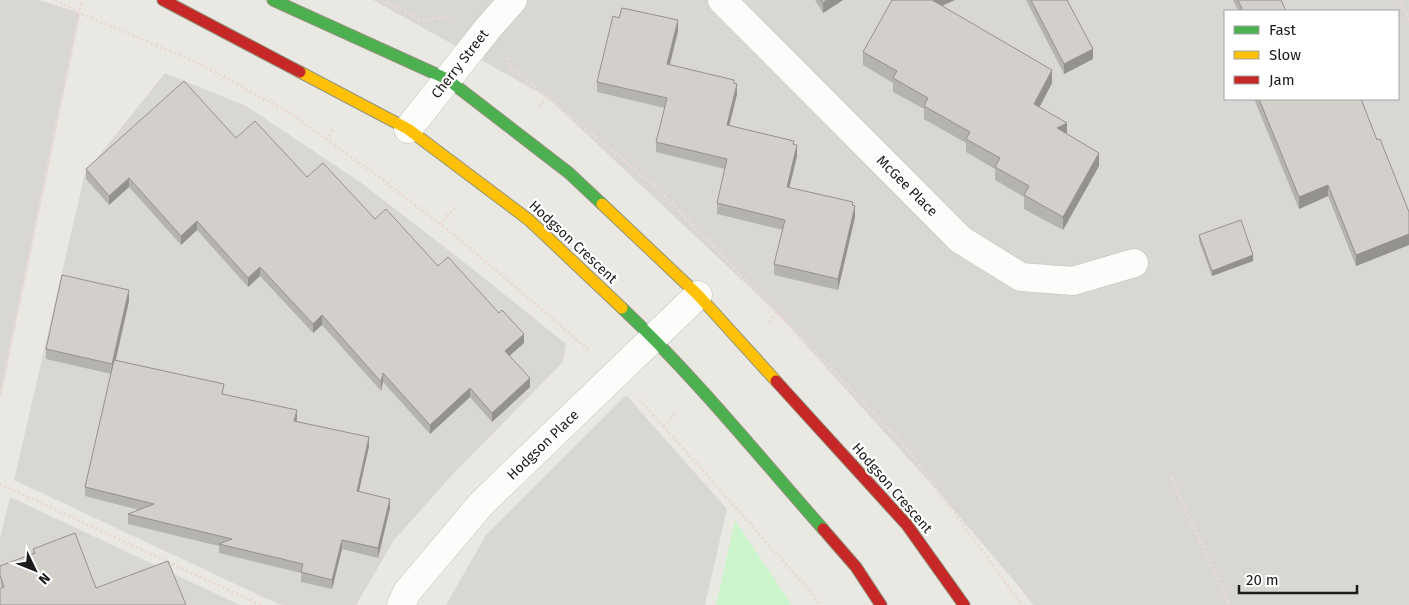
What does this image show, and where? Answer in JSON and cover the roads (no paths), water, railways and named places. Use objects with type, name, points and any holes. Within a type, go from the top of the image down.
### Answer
[{"type":"street","name":"Hodgson Crescent","points":[[163,0],[408,129],[529,220],[654,338],[701,389],[856,567],[881,605]]},
{"type":"street","name":"Hodgson Crescent","points":[[273,0],[447,79],[569,174],[698,295],[907,525],[964,605]]},
{"type":"street","name":"Cherry Street","points":[[408,129],[489,27],[513,0]]},
{"type":"street","name":"McGee Place","points":[[722,0],[961,240],[1020,277],[1073,281],[1134,263]]},
{"type":"street","name":"Hodgson Place","points":[[400,605],[407,592],[482,503],[698,295]]}]
